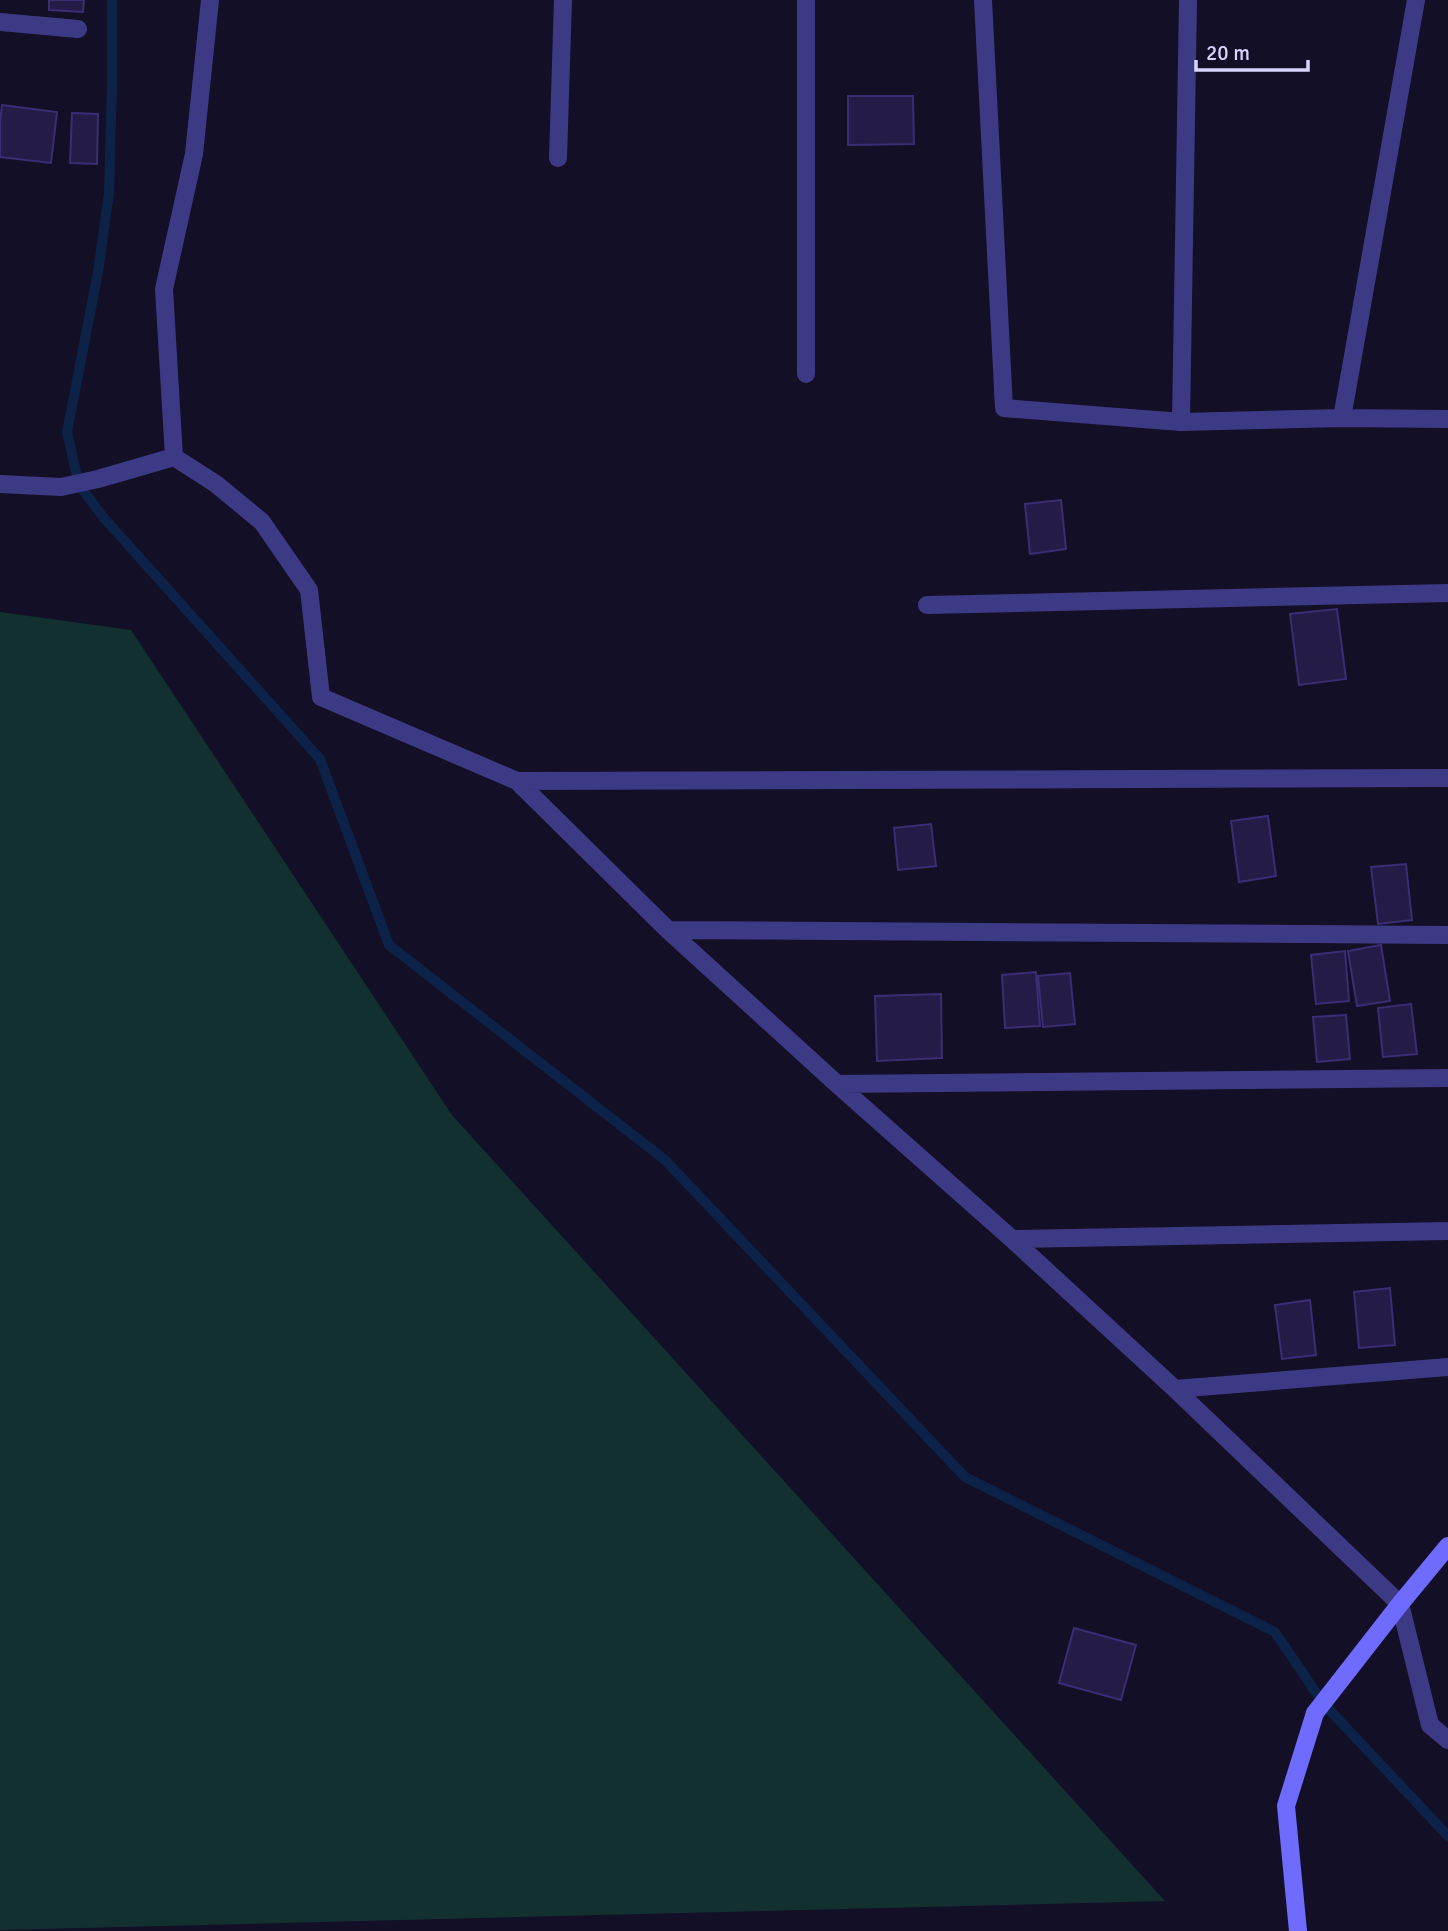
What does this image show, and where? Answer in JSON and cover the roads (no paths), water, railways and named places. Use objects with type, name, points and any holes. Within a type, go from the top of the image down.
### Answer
[{"type":"street","points":[[174,457],[164,289],[194,154],[210,0]]},
{"type":"street","points":[[558,158],[564,0]]},
{"type":"street","points":[[806,0],[806,374]]},
{"type":"street","points":[[984,0],[1004,408],[1181,422],[1342,418],[1448,419]]},
{"type":"street","points":[[1181,422],[1188,0]]},
{"type":"street","points":[[1342,418],[1416,0]]},
{"type":"street","points":[[0,22],[78,29]]},
{"type":"street","points":[[0,484],[61,487],[174,457],[215,484],[262,522],[309,590],[321,697],[517,781],[668,930],[1175,1389],[1400,1604],[1430,1725],[1448,1740]]},
{"type":"street","points":[[927,605],[1448,593]]},
{"type":"street","points":[[517,781],[1448,778]]},
{"type":"street","points":[[668,930],[1448,935]]},
{"type":"street","points":[[836,1084],[1448,1078]]},
{"type":"street","points":[[1012,1239],[1448,1231]]},
{"type":"street","points":[[1175,1389],[1448,1367]]},
{"type":"street","points":[[1298,1931],[1286,1806],[1315,1713],[1448,1546]]},
{"type":"waterway","points":[[112,0],[109,193],[98,272],[67,432],[79,485],[104,518],[320,759],[389,945],[665,1160],[965,1477],[1275,1632],[1323,1703],[1448,1836]]}]
